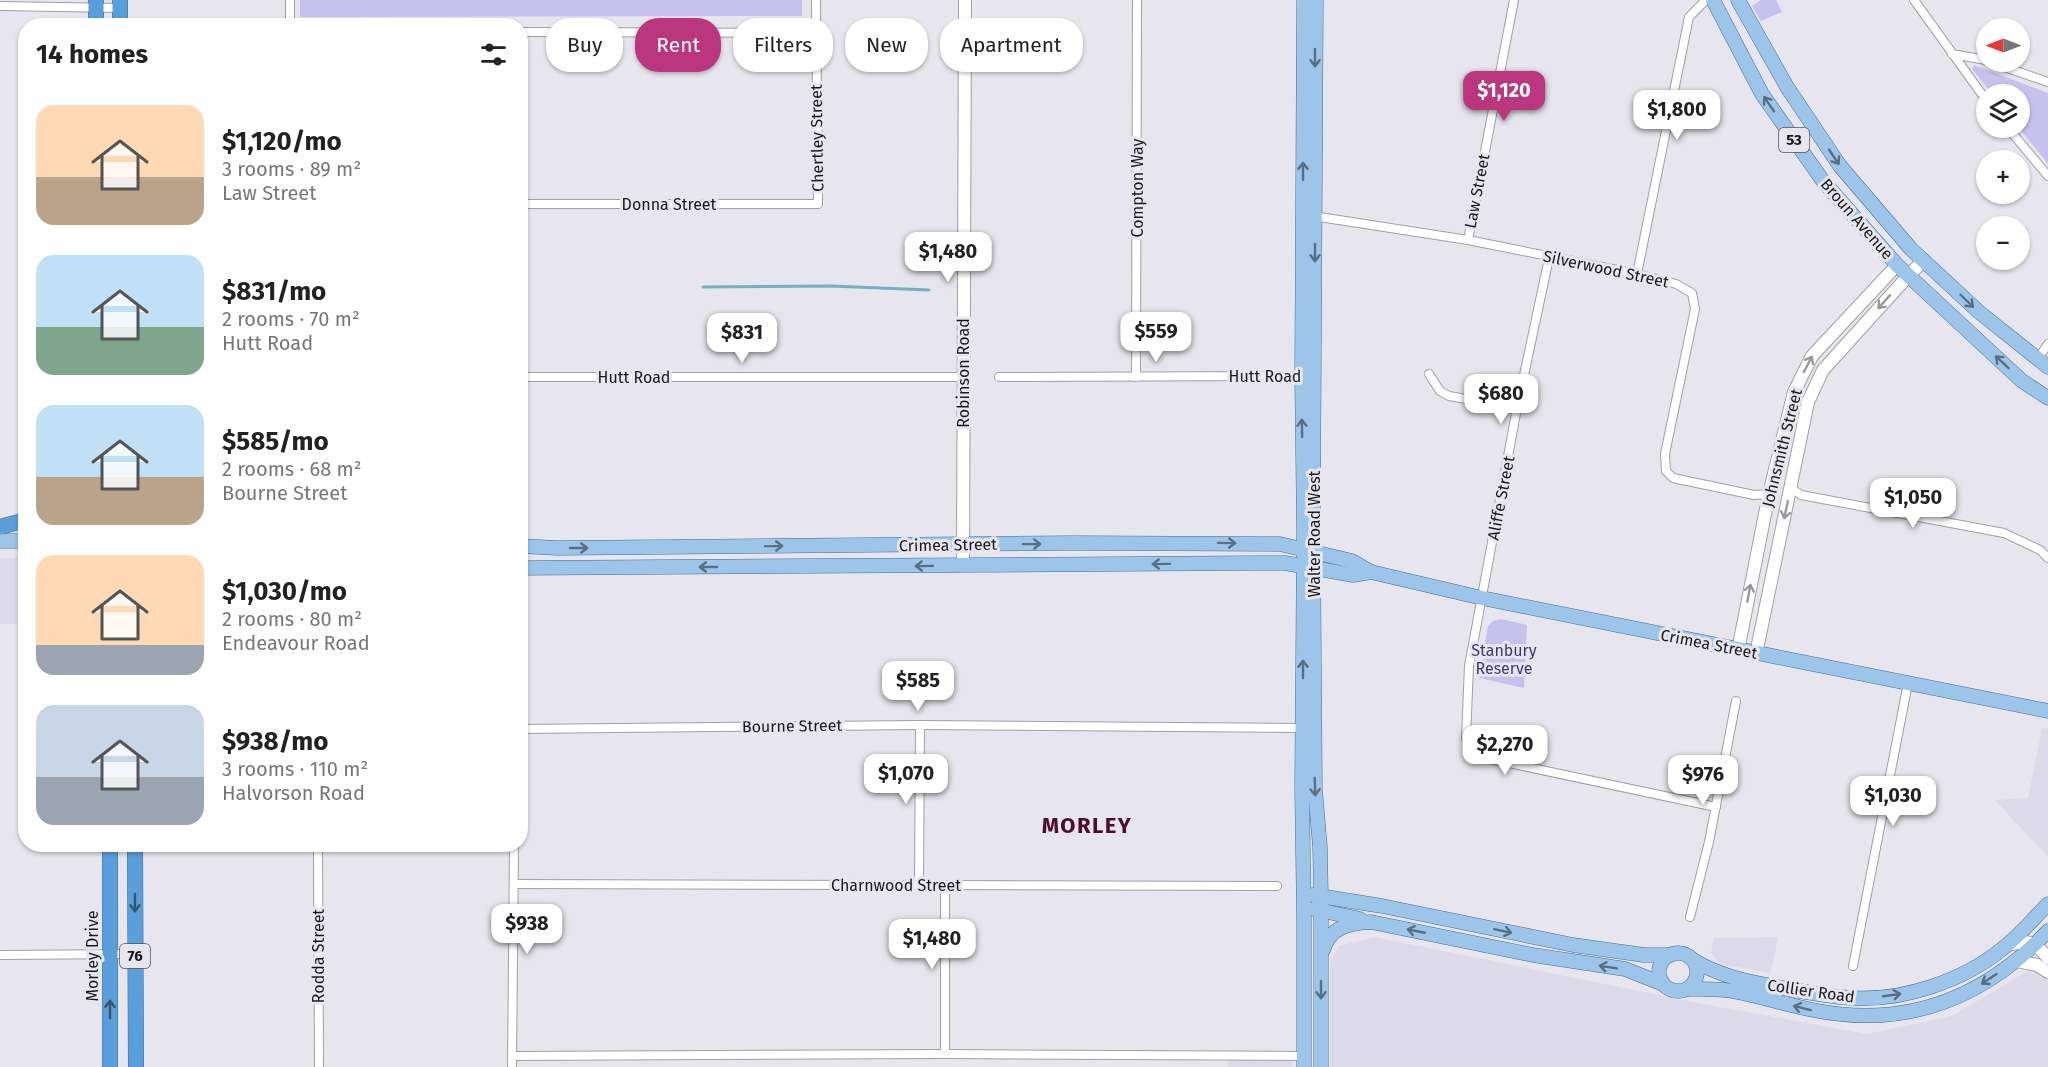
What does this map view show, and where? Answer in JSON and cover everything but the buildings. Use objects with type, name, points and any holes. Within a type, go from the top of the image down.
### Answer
[{"type":"highway","points":[[0,527],[18,522]]},
{"type":"highway","name":"Morley Drive","points":[[110,852],[110,1067]]},
{"type":"highway","name":"76","points":[[135,852],[136,1067]]},
{"type":"main road","name":"Walter Road West","points":[[1304,0],[1309,215]]},
{"type":"main road","name":"Walter Road West","points":[[1304,1062],[1304,901],[1309,728],[1309,215],[1316,0]]},
{"type":"main road","name":"Broun Avenue","points":[[1713,0],[1762,94],[1823,181],[1897,265],[2022,381],[2048,398]]},
{"type":"main road","name":"Broun Avenue","points":[[1738,0],[1787,87],[1840,166],[1911,249],[1979,312],[2043,363]]},
{"type":"main road","points":[[0,527],[18,526]]},
{"type":"main road","points":[[0,541],[18,541]]},
{"type":"main road","name":"Crimea Street","points":[[528,546],[569,548],[1085,543],[1280,544],[1352,561],[1371,572],[1482,598],[2048,711]]},
{"type":"main road","name":"Crimea Street","points":[[528,568],[1285,563],[1353,575],[1371,572]]},
{"type":"main road","name":"Walter Road West","points":[[1309,728],[1320,847],[1321,1067]]},
{"type":"main road","points":[[1321,896],[1382,906],[1573,945],[1644,955],[1682,954],[1693,960],[1698,970],[1697,976],[1692,986],[1672,991],[1663,984],[1625,969],[1533,954],[1371,922],[1321,911],[1304,901],[1321,896]]},
{"type":"main road","name":"Collier Road","points":[[1693,960],[1715,973],[1758,983],[1852,998],[1872,998],[1935,986],[1980,965],[2007,945],[2048,904]]},
{"type":"main road","points":[[1321,956],[1325,941],[1334,931],[1350,923],[1371,922]]},
{"type":"main road","name":"Collier Road","points":[[1687,989],[1736,992],[1813,1011],[1848,1016],[1884,1016],[1919,1011],[1946,1003],[1977,986],[2017,961],[2048,931]]},
{"type":"main road","points":[[1663,984],[1660,979],[1660,967],[1671,955]]},
{"type":"street","points":[[290,0],[290,18]]},
{"type":"street","name":"Chertley Street","points":[[816,0],[816,18]]},
{"type":"street","name":"Robinson Road","points":[[963,565],[965,0]]},
{"type":"street","name":"Compton Way","points":[[1136,377],[1137,0]]},
{"type":"street","name":"Law Street","points":[[1468,240],[1514,0]]},
{"type":"street","points":[[1637,274],[1689,17],[1706,0]]},
{"type":"street","points":[[1914,0],[1976,86]]},
{"type":"street","points":[[0,6],[120,4]]},
{"type":"street","points":[[528,32],[733,33]]},
{"type":"street","points":[[1952,54],[1976,59]]},
{"type":"street","name":"Chertley Street","points":[[816,72],[818,204]]},
{"type":"street","points":[[2019,72],[2048,82]]},
{"type":"street","points":[[2016,138],[2048,176]]},
{"type":"street","name":"Donna Street","points":[[528,204],[818,204]]},
{"type":"street","name":"Silverwood Street","points":[[1309,215],[1468,240],[1637,274],[1676,284],[1692,292],[1695,309],[1665,454],[1666,471],[1673,478],[1754,495],[1769,494]]},
{"type":"street","name":"Johnsmith Street","points":[[1738,650],[1769,494],[1794,392],[1812,356],[1911,249]]},
{"type":"street","name":"Aliffe Street","points":[[1549,258],[1517,408],[1467,681],[1466,738],[1472,750],[1485,758],[1716,807]]},
{"type":"street","name":"Johnsmith Street","points":[[1756,654],[1808,402],[1823,370],[1924,260]]},
{"type":"street","points":[[2043,363],[2048,344]]},
{"type":"street","points":[[1429,374],[1440,391],[1449,396],[1517,408]]},
{"type":"street","name":"Hutt Road","points":[[999,377],[1308,376]]},
{"type":"street","name":"Hutt Road","points":[[528,377],[963,377]]},
{"type":"street","points":[[1791,488],[1801,495],[2004,533],[2040,550],[2048,558]]},
{"type":"street","points":[[1852,966],[1908,683]]},
{"type":"street","points":[[1690,916],[1709,842],[1736,700]]},
{"type":"street","points":[[919,885],[920,725]]},
{"type":"street","name":"Bourne Street","points":[[528,729],[920,725],[1309,728]]},
{"type":"street","name":"Rodda Street","points":[[318,852],[319,1067]]},
{"type":"street","points":[[512,1067],[514,852]]},
{"type":"street","name":"Charnwood Street","points":[[515,884],[1277,886]]},
{"type":"street","points":[[945,885],[945,1054]]},
{"type":"street","points":[[2007,945],[2026,941],[2035,944],[2048,958]]},
{"type":"street","points":[[0,955],[135,954]]},
{"type":"street","points":[[2017,961],[2037,965],[2048,972]]},
{"type":"street","points":[[512,1056],[945,1054],[1304,1062]]},
{"type":"street","points":[[843,1056],[843,1067]]},
{"type":"shaded area","points":[[0,558],[18,558],[18,624],[0,624]]},
{"type":"shaded area","points":[[2042,728],[2048,729],[2048,857],[1995,800],[2028,798]]},
{"type":"shaded area","points":[[1375,937],[1698,1003],[1866,1034],[1952,1016],[2034,967],[2048,981],[2048,1067],[1330,1067],[1330,963],[1339,946]]},
{"type":"shaded area","points":[[1778,937],[1771,973],[1720,964],[1711,953],[1714,938]]},
{"type":"shaded area","points":[[1228,1056],[1293,1056],[1292,1067],[1228,1067]]},
{"type":"green space","points":[[300,0],[802,0],[802,16],[300,17]]},
{"type":"green space","points":[[1761,0],[1776,0],[1782,12],[1761,21],[1752,6]]},
{"type":"green space","points":[[1974,65],[1976,72],[1992,72],[2024,84],[1984,84],[1972,69]]},
{"type":"green space","points":[[2030,86],[2048,93],[2048,164],[2027,138],[2030,138]]},
{"type":"green space","name":"Stanbury Reserve","points":[[1501,619],[1527,625],[1524,688],[1479,678],[1488,626],[1493,621]]},
{"type":"waterway","points":[[703,287],[831,286],[929,290]]},
{"type":"district","name":"MORLEY","points":[[1087,825]]}]
